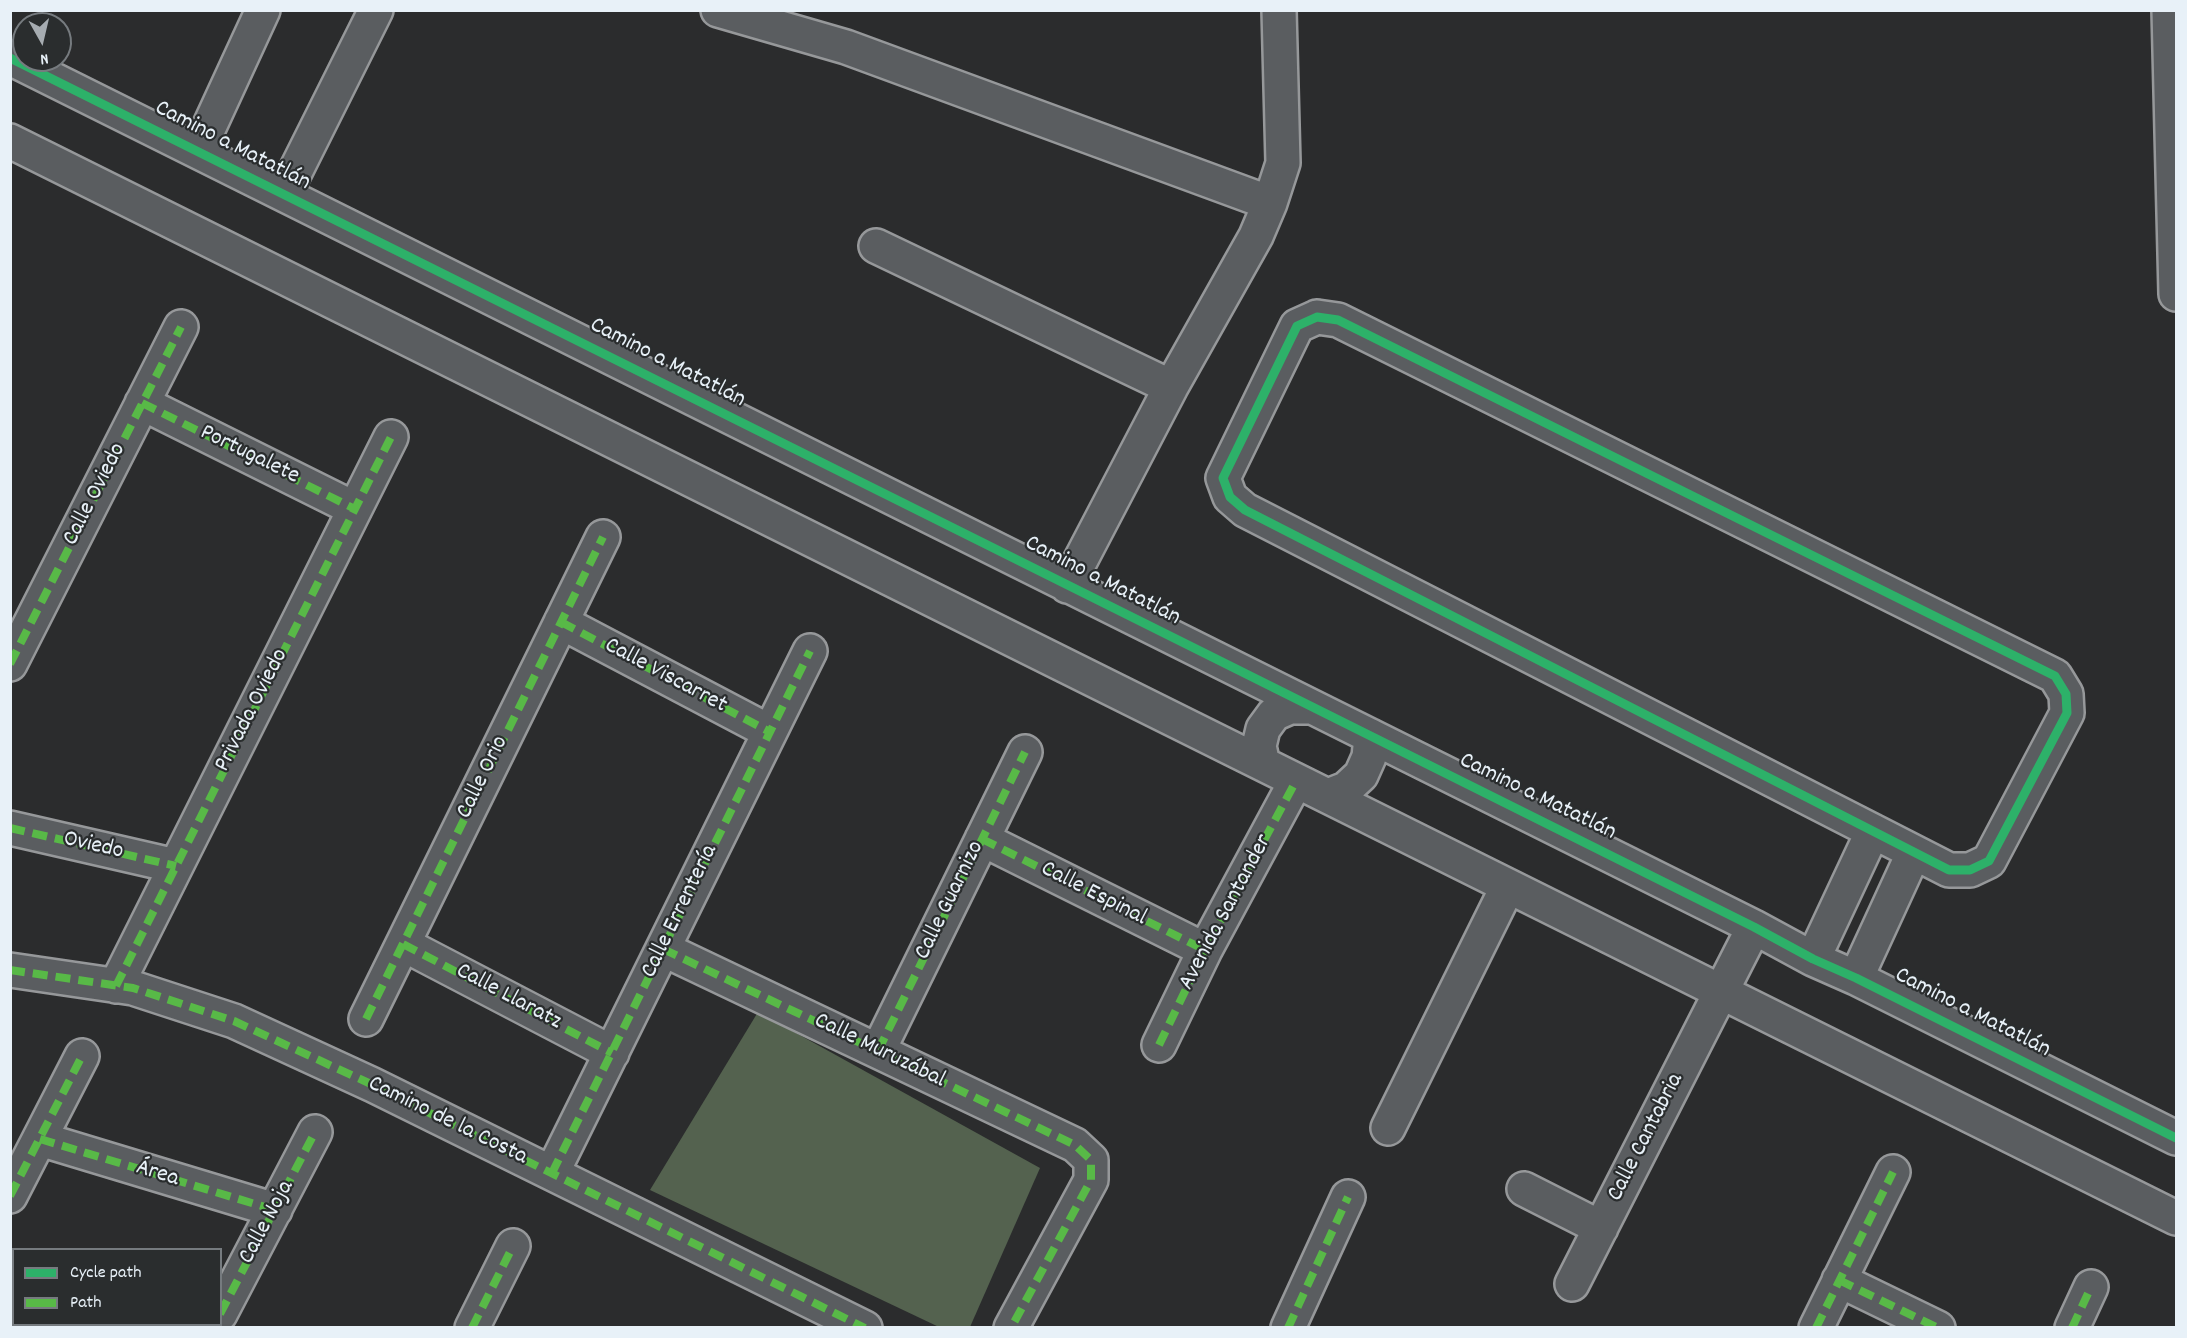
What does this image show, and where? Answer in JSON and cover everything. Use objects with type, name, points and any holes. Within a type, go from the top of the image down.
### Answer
[{"type":"street","points":[[198,151],[263,10]]},
{"type":"street","points":[[284,195],[376,10]]},
{"type":"street","points":[[718,10],[846,47],[1270,203]]},
{"type":"street","points":[[1066,586],[1171,387],[1256,236],[1270,203],[1283,163],[1279,10]]},
{"type":"street","points":[[2169,10],[2175,160],[2176,294]]},
{"type":"street","name":"Camino a Matatlán","points":[[10,58],[1754,927],[1813,959],[2176,1136]]},
{"type":"street","points":[[10,141],[2176,1218]]},
{"type":"street","points":[[876,246],[1171,387]]},
{"type":"street","points":[[1317,317],[1338,320],[2055,676],[2066,694],[2067,713],[1989,861],[1970,870],[1949,870],[1873,831],[1245,510],[1230,497],[1223,478],[1297,326],[1317,317]]},
{"type":"street","name":"Calle Oviedo","points":[[10,663],[181,327]]},
{"type":"street","name":"Portugalete","points":[[142,403],[355,509]]},
{"type":"street","name":"Privada Oviedo","points":[[116,986],[391,437]]},
{"type":"street","name":"Calle Orio","points":[[366,1019],[603,537]]},
{"type":"street","name":"Calle Viscarret","points":[[561,622],[770,732]]},
{"type":"street","name":"Calle Errentería","points":[[552,1173],[810,651]]},
{"type":"street","points":[[1263,764],[1259,747],[1263,729],[1274,714],[1290,706],[1309,707]]},
{"type":"street","points":[[1328,796],[1346,789],[1361,775],[1370,757],[1371,736]]},
{"type":"street","name":"Calle Guarnizo","points":[[878,1051],[1025,752]]},
{"type":"street","name":"Avenida Santander","points":[[1159,1045],[1205,950],[1296,781]]},
{"type":"street","name":"Oviedo","points":[[10,828],[176,866]]},
{"type":"street","points":[[1813,959],[1873,831]]},
{"type":"street","name":"Calle Espinal","points":[[982,839],[1205,950]]},
{"type":"street","points":[[1856,978],[1914,852]]},
{"type":"street","points":[[1388,1128],[1508,886]]},
{"type":"street","name":"Calle Cantabria","points":[[1572,1284],[1754,927]]},
{"type":"street","name":"Calle Llaratz","points":[[403,944],[612,1053]]},
{"type":"street","name":"Calle Muruzábal","points":[[663,949],[1075,1145],[1091,1160],[1091,1180],[1011,1328]]},
{"type":"street","name":"Camino de la Costa","points":[[10,970],[133,988],[234,1021],[373,1085],[865,1328]]},
{"type":"street","points":[[10,1196],[82,1056]]},
{"type":"street","name":"Calle Noja","points":[[222,1310],[315,1132]]},
{"type":"street","name":"Área","points":[[40,1139],[275,1210]]},
{"type":"street","points":[[1816,1328],[1893,1172]]},
{"type":"street","points":[[1524,1189],[1601,1228]]},
{"type":"street","points":[[1288,1328],[1348,1197]]},
{"type":"street","points":[[474,1327],[513,1246]]},
{"type":"street","points":[[1839,1280],[1938,1328]]},
{"type":"street","points":[[2072,1328],[2091,1287]]},
{"type":"green space","points":[[758,1012],[1040,1168],[970,1327],[939,1327],[650,1190]]},
{"type":"marked path","points":[[10,664],[181,327]]},
{"type":"marked path","points":[[142,403],[355,509]]},
{"type":"marked path","points":[[116,986],[391,437]]},
{"type":"marked path","points":[[366,1019],[603,537]]},
{"type":"marked path","points":[[561,622],[770,732]]},
{"type":"marked path","points":[[552,1173],[810,651]]},
{"type":"marked path","points":[[878,1051],[1025,752]]},
{"type":"marked path","points":[[1159,1045],[1205,950],[1296,781]]},
{"type":"marked path","points":[[10,828],[176,866]]},
{"type":"marked path","points":[[982,839],[1205,950]]},
{"type":"marked path","points":[[403,944],[612,1053]]},
{"type":"marked path","points":[[663,949],[1075,1145],[1091,1160],[1091,1180],[1011,1328]]},
{"type":"marked path","points":[[10,970],[133,988],[234,1021],[373,1085],[865,1328]]},
{"type":"marked path","points":[[10,1196],[82,1056]]},
{"type":"marked path","points":[[222,1310],[315,1132]]},
{"type":"marked path","points":[[40,1139],[275,1210]]},
{"type":"marked path","points":[[1816,1328],[1893,1172]]},
{"type":"marked path","points":[[1288,1328],[1348,1197]]},
{"type":"marked path","points":[[472,1328],[513,1246]]},
{"type":"marked path","points":[[1839,1280],[1938,1328]]},
{"type":"marked path","points":[[2072,1328],[2091,1287]]},
{"type":"cycle path","points":[[10,58],[2176,1138]]},
{"type":"cycle path","points":[[1317,317],[1338,320],[2055,676],[2066,694],[2067,713],[1989,861],[1970,870],[1949,870],[1245,510],[1230,497],[1223,478],[1297,326],[1317,317]]}]
